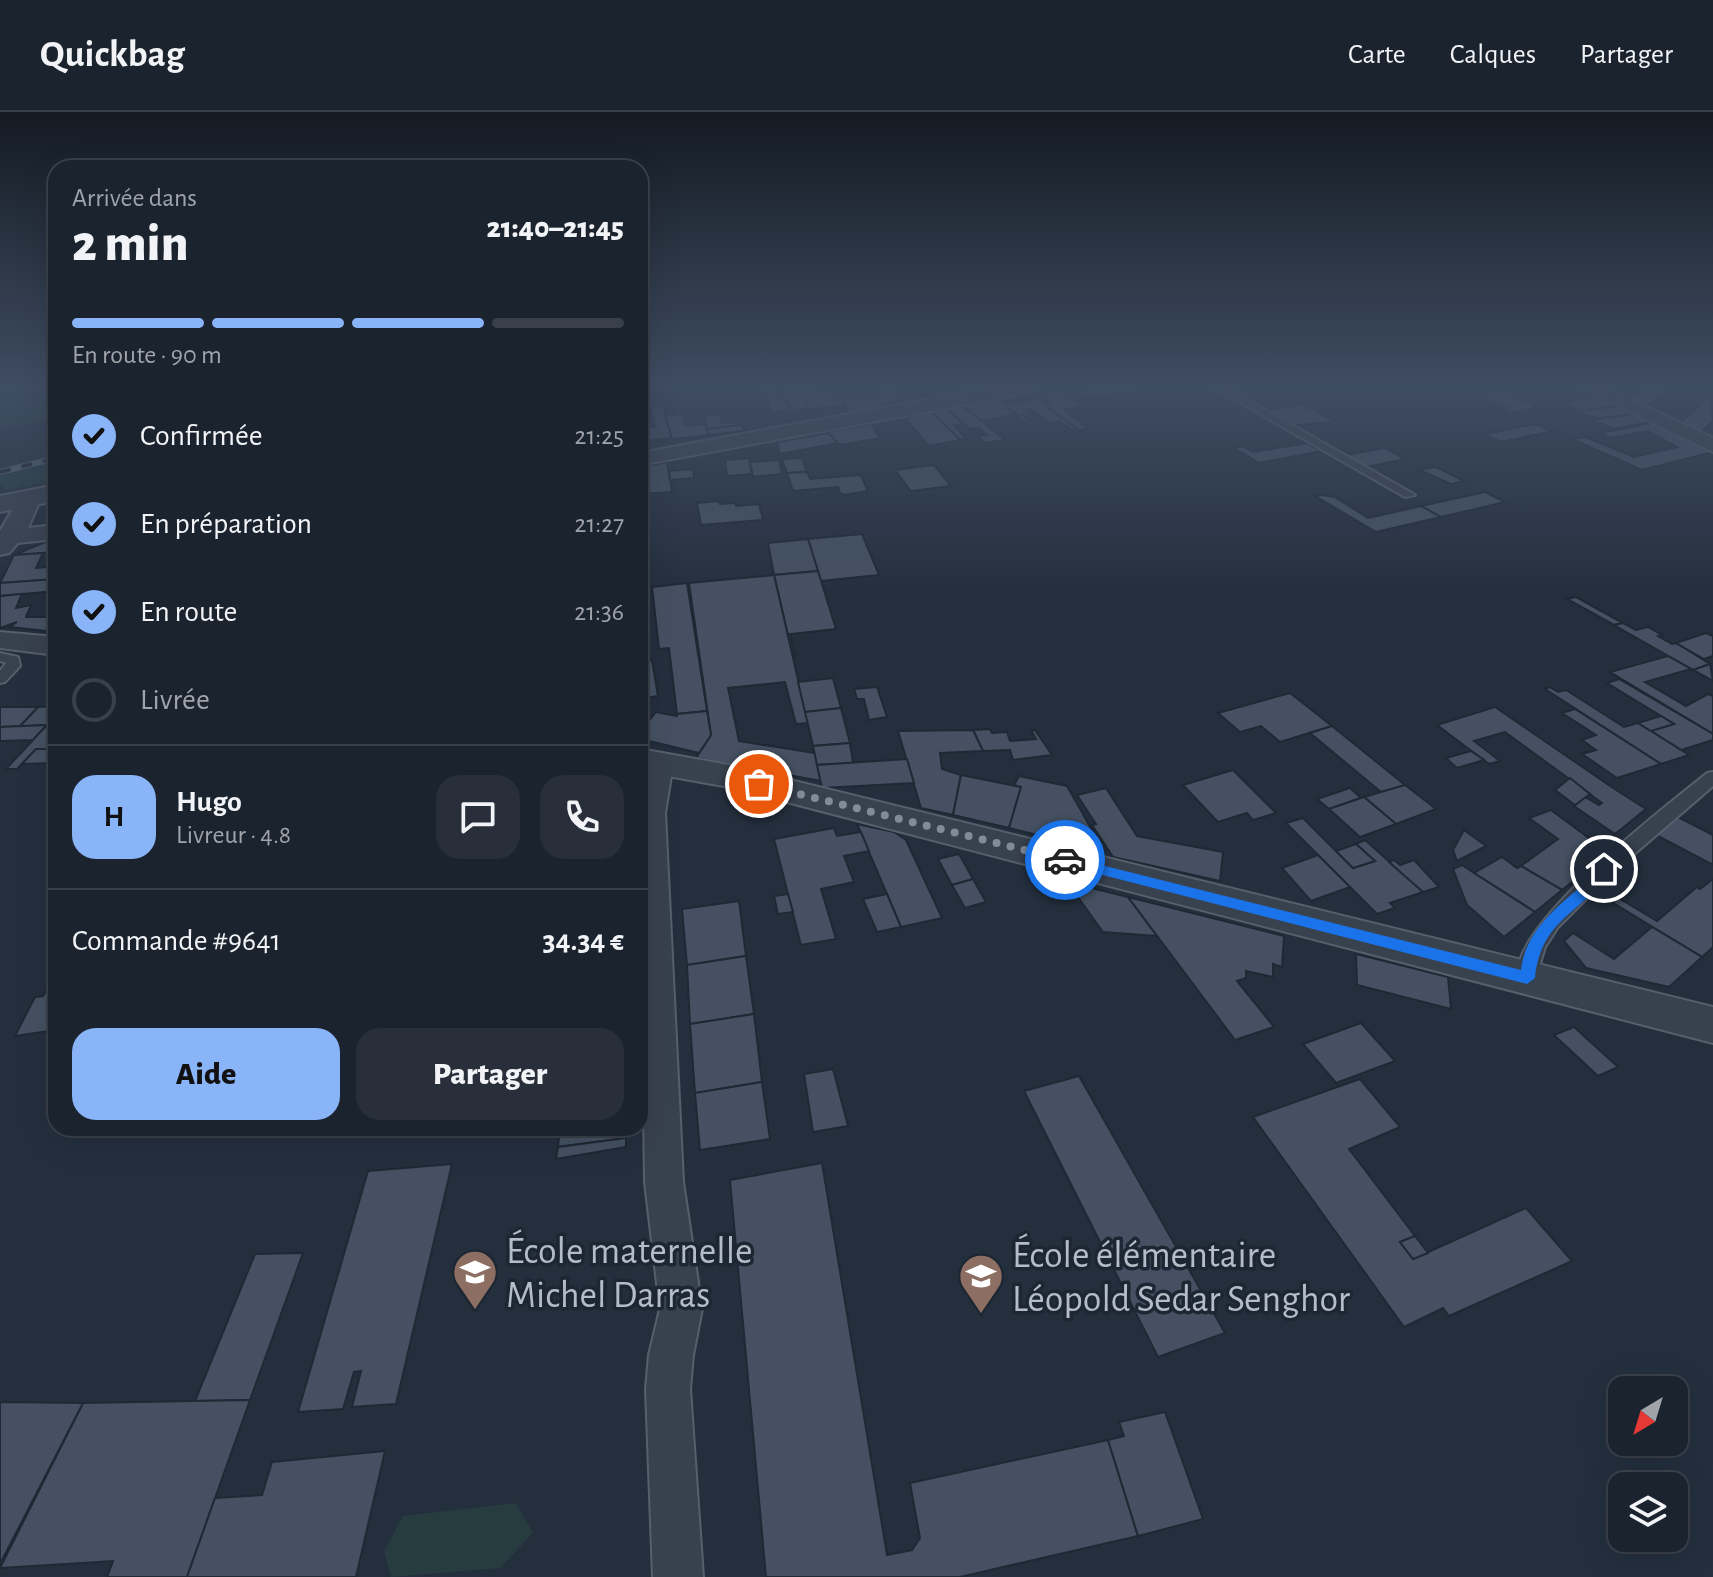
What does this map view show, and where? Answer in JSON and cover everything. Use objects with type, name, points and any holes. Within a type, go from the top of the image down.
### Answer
[{"type":"street","points":[[0,504],[43,495]]},
{"type":"street","points":[[4,541],[43,495]]},
{"type":"street","points":[[4,541],[48,533]]},
{"type":"street","points":[[0,640],[48,645]]},
{"type":"street","points":[[678,1577],[668,1389],[671,1355],[681,1309],[664,1182],[650,762],[729,776],[1713,1025]]},
{"type":"lane","points":[[1339,455],[1409,495]]},
{"type":"lane","points":[[0,657],[13,660],[13,666],[0,679]]},
{"type":"lane","points":[[1527,978],[1530,954],[1540,932],[1604,869],[1713,777]]},
{"type":"green space","points":[[48,464],[48,482],[0,491],[4,489],[3,484],[0,485],[0,476]]},
{"type":"green space","points":[[516,1503],[533,1533],[500,1568],[391,1577],[384,1551],[403,1516]]},
{"type":"building","points":[[1246,455],[1299,455],[1259,463]]},
{"type":"building","points":[[1347,455],[1398,455],[1405,459],[1367,467]]},
{"type":"building","points":[[1609,455],[1700,455],[1642,470]]},
{"type":"building","points":[[749,458],[752,474],[727,476],[725,460]]},
{"type":"building","points":[[802,458],[807,472],[787,473],[782,459]]},
{"type":"building","points":[[779,460],[782,474],[753,477],[750,462]]},
{"type":"building","points":[[667,462],[672,492],[648,494],[648,466]]},
{"type":"building","points":[[934,465],[951,486],[911,491],[895,470]]},
{"type":"building","points":[[1436,467],[1464,481],[1451,484],[1419,470]]},
{"type":"building","points":[[693,469],[694,478],[670,480],[669,471]]},
{"type":"building","points":[[807,472],[810,479],[861,475],[868,491],[844,495],[838,487],[793,491],[787,473]]},
{"type":"building","points":[[1485,492],[1505,502],[1441,517],[1421,506]]},
{"type":"building","points":[[1315,496],[1335,497],[1368,518],[1421,506],[1441,517],[1376,532]]},
{"type":"building","points":[[719,501],[720,504],[735,503],[736,506],[759,504],[763,520],[701,525],[697,503]]},
{"type":"building","points":[[862,534],[879,575],[821,581],[808,539]]},
{"type":"building","points":[[808,539],[818,571],[774,575],[768,543]]},
{"type":"building","points":[[48,541],[48,553],[14,555]]},
{"type":"building","points":[[43,553],[36,568],[48,567],[48,580],[0,583],[14,555]]},
{"type":"building","points":[[818,571],[836,629],[790,634],[793,657],[774,575]]},
{"type":"building","points":[[774,575],[808,723],[796,724],[785,682],[728,688],[739,741],[815,753],[821,781],[696,758],[711,735],[689,583]]},
{"type":"building","points":[[48,580],[48,592],[0,596],[0,583]]},
{"type":"building","points":[[687,583],[707,711],[677,714],[669,648],[659,649],[652,587]]},
{"type":"building","points":[[22,594],[16,608],[31,605],[26,617],[48,617],[48,631],[10,627],[17,622],[0,628],[0,596]]},
{"type":"building","points":[[1576,597],[1623,623],[1614,625],[1567,599]]},
{"type":"building","points":[[1623,623],[1636,630],[1648,627],[1662,635],[1658,636],[1710,664],[1693,670],[1614,625]]},
{"type":"building","points":[[1706,633],[1713,636],[1713,656],[1704,659],[1676,643]]},
{"type":"building","points":[[1668,656],[1691,669],[1645,682],[1686,706],[1708,694],[1713,696],[1713,734],[1610,672]]},
{"type":"building","points":[[652,660],[658,696],[648,698],[648,661]]},
{"type":"building","points":[[1710,664],[1713,681],[1693,670]]},
{"type":"building","points":[[833,678],[841,708],[805,712],[798,682]]},
{"type":"building","points":[[1619,679],[1713,734],[1713,740],[1681,750],[1651,731],[1674,724],[1607,683]]},
{"type":"building","points":[[877,687],[887,717],[869,720],[864,699],[857,699],[854,689]]},
{"type":"building","points":[[1550,687],[1558,692],[1566,690],[1624,727],[1638,723],[1689,755],[1661,764],[1545,689]]},
{"type":"building","points":[[1290,693],[1332,726],[1280,742],[1261,726],[1240,732],[1218,713]]},
{"type":"building","points":[[48,706],[48,725],[20,726],[38,707]]},
{"type":"building","points":[[0,707],[38,707],[20,726],[0,727]]},
{"type":"building","points":[[1495,707],[1646,809],[1615,834],[1574,806],[1585,797],[1599,805],[1602,803],[1505,732],[1474,741],[1500,761],[1489,764],[1437,725]]},
{"type":"building","points":[[841,708],[850,743],[813,746],[805,712]]},
{"type":"building","points":[[1575,709],[1661,764],[1617,778],[1582,754],[1596,750],[1582,740],[1596,735],[1562,713]]},
{"type":"building","points":[[707,711],[711,735],[699,753],[648,741],[648,722],[656,712],[677,714]]},
{"type":"building","points":[[1661,716],[1674,724],[1651,731],[1638,723]]},
{"type":"building","points":[[47,725],[33,740],[0,741],[0,727]]},
{"type":"building","points":[[1332,726],[1405,785],[1381,792],[1310,733]]},
{"type":"building","points":[[48,727],[48,749],[36,749],[17,769],[6,769]]},
{"type":"building","points":[[990,729],[992,733],[1007,732],[1010,741],[1036,739],[1031,730],[1035,730],[1052,755],[1013,760],[1010,750],[983,751],[973,730]]},
{"type":"building","points":[[973,730],[983,751],[940,753],[942,769],[961,775],[953,815],[921,808],[898,731]]},
{"type":"building","points":[[850,743],[853,763],[817,765],[813,746]]},
{"type":"building","points":[[36,749],[48,749],[48,763],[22,764]]},
{"type":"building","points":[[1471,751],[1484,760],[1457,768],[1446,758]]},
{"type":"building","points":[[907,759],[914,783],[822,788],[817,765]]},
{"type":"building","points":[[1233,770],[1276,813],[1253,820],[1247,813],[1218,822],[1183,785]]},
{"type":"building","points":[[961,775],[1021,787],[1009,828],[953,815]]},
{"type":"building","points":[[1019,776],[1067,786],[1104,851],[1009,828],[1021,787],[1014,785]]},
{"type":"building","points":[[1570,778],[1590,794],[1575,805],[1555,790]]},
{"type":"building","points":[[1405,785],[1436,809],[1396,824],[1364,797]]},
{"type":"building","points":[[1106,788],[1137,836],[1223,852],[1220,881],[1113,857],[1077,795]]},
{"type":"building","points":[[1350,788],[1361,798],[1329,809],[1317,799]]},
{"type":"building","points":[[1364,797],[1396,824],[1360,837],[1329,809]]},
{"type":"building","points":[[1551,810],[1609,853],[1562,890],[1521,866],[1558,839],[1529,818]]},
{"type":"building","points":[[1676,816],[1713,835],[1713,865],[1656,835]]},
{"type":"building","points":[[1303,818],[1353,868],[1375,861],[1356,844],[1365,840],[1423,892],[1390,903],[1395,908],[1377,914],[1286,823]]},
{"type":"building","points":[[857,824],[894,832],[906,840],[942,918],[901,927]]},
{"type":"building","points":[[834,828],[837,836],[861,832],[869,851],[844,856],[854,882],[821,889],[836,939],[801,945],[774,839]]},
{"type":"building","points":[[1464,830],[1486,846],[1457,861],[1453,850]]},
{"type":"building","points":[[1356,844],[1375,861],[1353,868],[1336,851]]},
{"type":"building","points":[[959,854],[973,879],[952,885],[938,859]]},
{"type":"building","points":[[1318,855],[1350,887],[1311,901],[1282,868]]},
{"type":"building","points":[[1502,857],[1517,868],[1521,866],[1562,890],[1535,912],[1474,873]]},
{"type":"building","points":[[1394,860],[1400,865],[1414,860],[1439,887],[1423,892],[1389,862]]},
{"type":"building","points":[[1462,865],[1535,912],[1504,937],[1467,905],[1453,869]]},
{"type":"building","points":[[973,879],[986,902],[965,908],[952,885]]},
{"type":"building","points":[[1713,879],[1713,947],[1702,957],[1602,896],[1607,891],[1657,921],[1697,887],[1700,889]]},
{"type":"building","points":[[1067,882],[1128,897],[1157,936],[1103,932]]},
{"type":"building","points":[[788,894],[793,912],[778,914],[774,896]]},
{"type":"building","points":[[887,894],[901,927],[877,932],[863,899]]},
{"type":"building","points":[[1128,897],[1284,936],[1282,967],[1273,964],[1273,977],[1246,971],[1246,978],[1237,981],[1274,1027],[1235,1040]]},
{"type":"building","points":[[739,901],[746,956],[687,965],[682,909]]},
{"type":"building","points":[[1652,927],[1702,957],[1669,987],[1586,968],[1564,941],[1573,933],[1614,959]]},
{"type":"building","points":[[1356,954],[1448,977],[1451,1009],[1357,985]]},
{"type":"building","points":[[746,956],[754,1014],[690,1024],[687,965]]},
{"type":"building","points":[[48,987],[48,1031],[15,1036],[35,997],[43,996]]},
{"type":"building","points":[[754,1014],[762,1082],[695,1093],[690,1024]]},
{"type":"building","points":[[1361,1023],[1395,1061],[1336,1083],[1303,1044]]},
{"type":"building","points":[[1574,1027],[1618,1067],[1598,1076],[1554,1035]]},
{"type":"building","points":[[833,1069],[848,1126],[813,1132],[804,1074]]},
{"type":"building","points":[[1079,1076],[1225,1333],[1158,1357],[1024,1091]]},
{"type":"building","points":[[1360,1079],[1400,1127],[1349,1149],[1415,1236],[1400,1242],[1413,1259],[1526,1208],[1572,1261],[1449,1316],[1443,1308],[1404,1327],[1253,1117]]},
{"type":"building","points":[[762,1082],[770,1139],[700,1150],[695,1093]]},
{"type":"building","points":[[559,1136],[626,1136],[626,1138],[558,1147]]},
{"type":"building","points":[[626,1138],[626,1147],[556,1159],[558,1147]]},
{"type":"building","points":[[822,1163],[887,1555],[912,1550],[920,1538],[910,1483],[1108,1440],[1138,1536],[960,1577],[766,1577],[730,1180]]},
{"type":"building","points":[[452,1164],[396,1404],[352,1407],[361,1371],[354,1372],[343,1409],[298,1412],[368,1171]]},
{"type":"building","points":[[1415,1236],[1428,1253],[1413,1259],[1400,1242]]},
{"type":"building","points":[[303,1253],[250,1400],[195,1401],[255,1254]]},
{"type":"building","points":[[250,1400],[187,1577],[107,1577],[113,1561],[0,1568],[83,1403]]},
{"type":"building","points":[[0,1402],[83,1403],[0,1564]]},
{"type":"building","points":[[1165,1412],[1203,1519],[1138,1536],[1108,1440],[1124,1436],[1119,1422]]},
{"type":"building","points":[[385,1451],[356,1577],[187,1577],[215,1498],[262,1495],[272,1462]]},
{"type":"railway","points":[[0,472],[48,460]]},
{"type":"way so far","points":[[759,784],[1065,860]]},
{"type":"place","name":"École maternelle Michel Darras","points":[[475,1311]]},
{"type":"place","name":"École élémentaire Léopold Sedar Senghor","points":[[981,1315]]},
{"type":"route","points":[[1065,860],[1527,978],[1530,954],[1540,932],[1604,869]]}]
